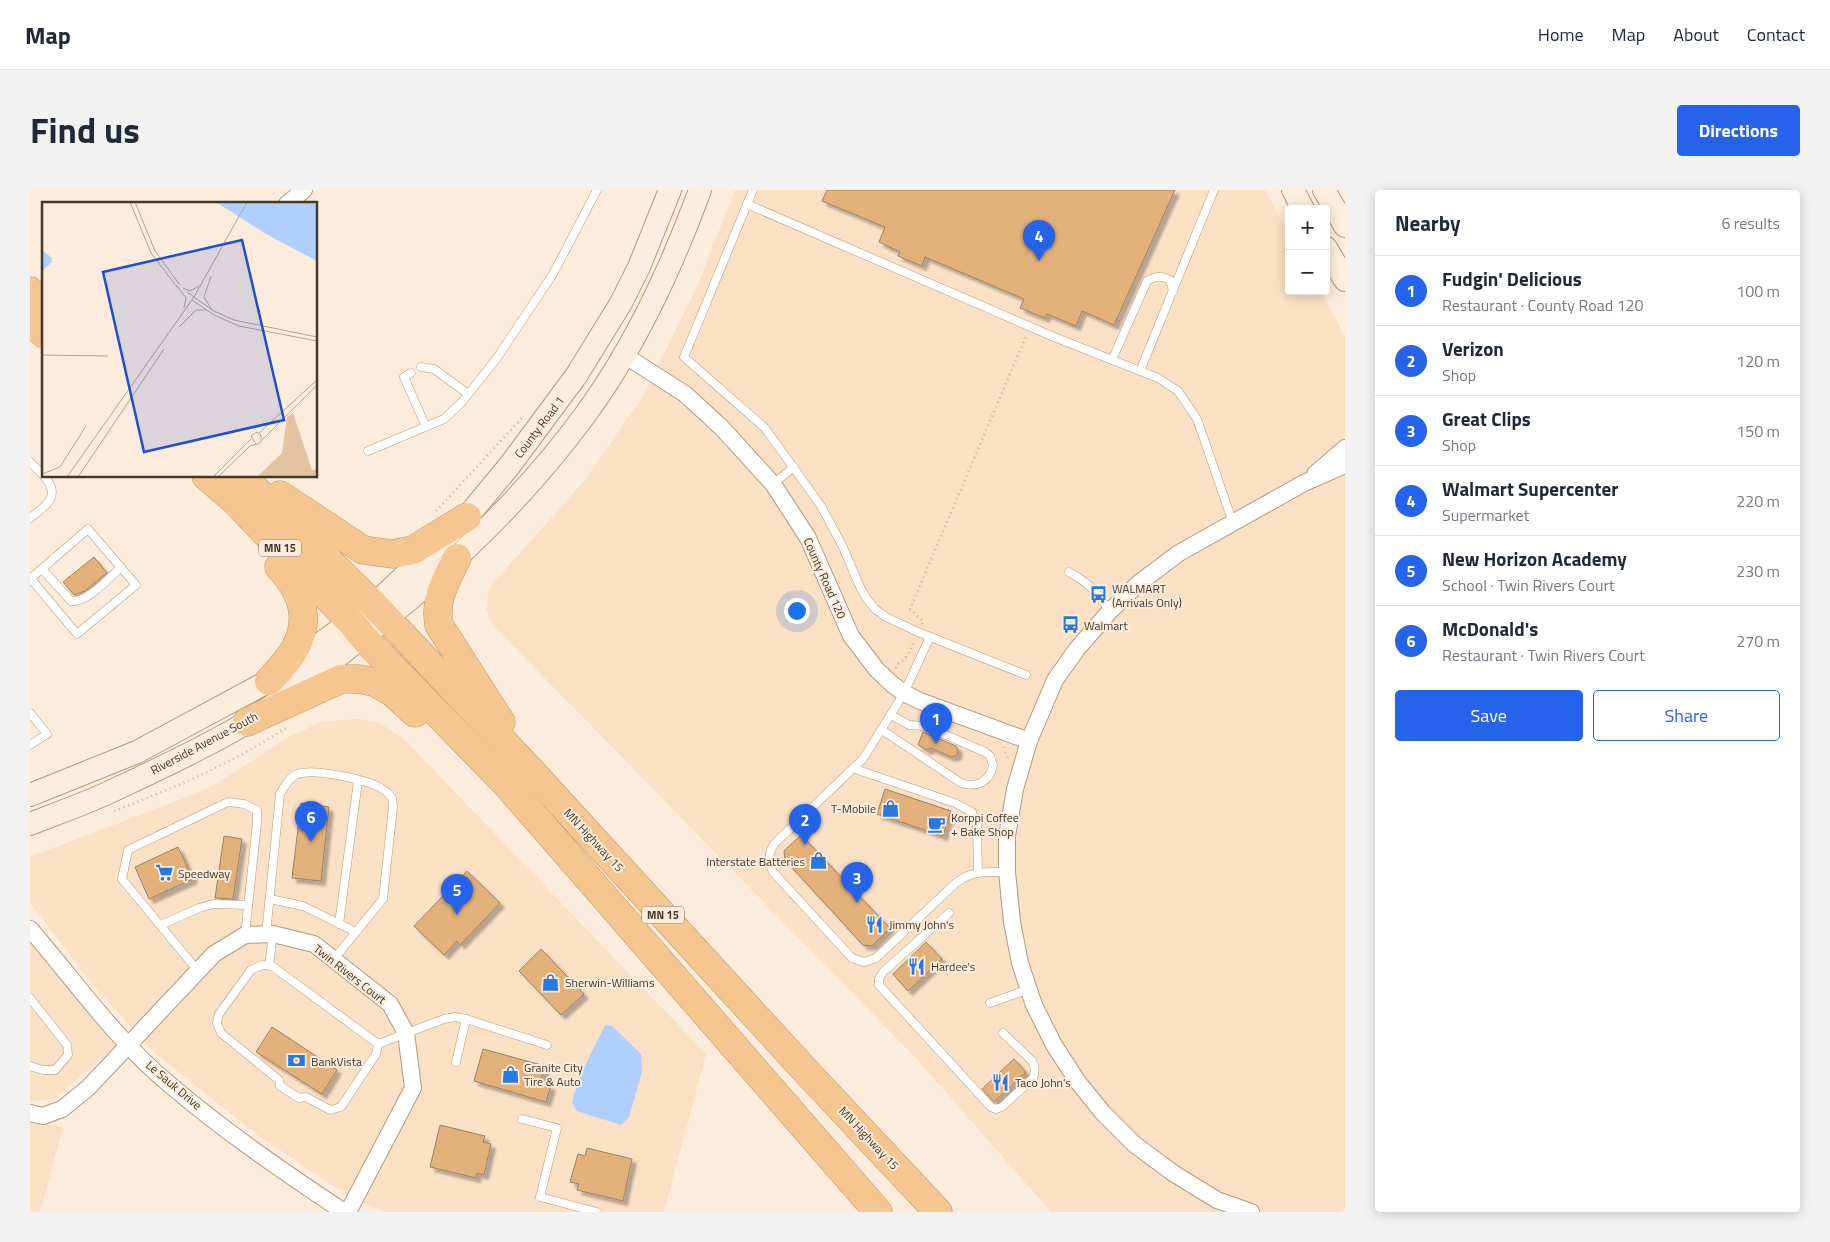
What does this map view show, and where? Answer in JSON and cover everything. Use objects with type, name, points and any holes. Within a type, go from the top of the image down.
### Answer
[{"type":"highway","points":[[30,292],[42,302]]},
{"type":"highway","points":[[30,322],[42,332]]},
{"type":"highway","points":[[209,478],[237,526],[282,570],[300,594],[303,613],[302,633],[294,651],[269,681]]},
{"type":"highway","name":"MN 15","points":[[209,478],[234,500],[508,786],[878,1212]]},
{"type":"highway","name":"MN Highway 15","points":[[244,478],[380,612],[532,772],[803,1068],[938,1212]]},
{"type":"highway","points":[[252,478],[363,550],[392,554],[413,550],[467,517]]},
{"type":"highway","points":[[457,558],[440,595],[436,612],[439,626],[532,772]]},
{"type":"highway","points":[[247,722],[341,679],[359,679],[374,682],[392,692],[541,824]]},
{"type":"street","points":[[289,202],[304,190]]},
{"type":"street","name":"County Road 1","points":[[380,612],[467,517],[510,466],[576,376],[598,342],[639,267],[670,190]]},
{"type":"street","name":"County Road 1","points":[[357,630],[457,558],[506,510],[585,415],[624,355],[649,309],[673,260],[700,190]]},
{"type":"street","points":[[1292,190],[1301,205]]},
{"type":"street","points":[[1324,190],[1345,226]]},
{"type":"street","points":[[1327,250],[1345,280]]},
{"type":"street","name":"County Road 120","points":[[624,355],[691,399],[722,428],[773,484],[808,538],[851,636],[877,670],[898,688],[920,701],[1029,740]]},
{"type":"street","points":[[1304,483],[1345,448]]},
{"type":"street","points":[[1251,1212],[1218,1200],[1172,1173],[1134,1144],[1103,1113],[1078,1082],[1054,1046],[1034,1005],[1020,964],[1012,922],[1007,872],[1007,836],[1015,789],[1029,740],[1055,680],[1110,611],[1139,583],[1180,554],[1304,483],[1345,465]]},
{"type":"street","name":"Riverside Avenue South","points":[[30,795],[136,752],[269,681],[357,630]]},
{"type":"street","name":"Riverside Avenue South","points":[[30,824],[113,791],[247,722],[357,630]]},
{"type":"street","name":"Le Sauk Drive","points":[[30,929],[129,1045],[169,1084],[278,1168],[344,1212]]},
{"type":"street","name":"Twin Rivers Court","points":[[30,1115],[43,1116],[62,1109],[88,1088],[214,954],[245,935],[270,934],[314,944],[390,1004],[406,1032],[413,1088],[348,1212]]},
{"type":"lane","points":[[368,451],[444,419],[468,394],[497,358],[553,274],[597,190]]},
{"type":"lane","points":[[753,190],[684,357],[765,428],[821,506],[842,545],[867,599],[875,609],[886,617],[918,632],[1026,675]]},
{"type":"lane","points":[[1140,371],[1214,190]]},
{"type":"lane","points":[[747,204],[1030,326],[1158,378],[1178,391],[1197,419],[1233,523]]},
{"type":"lane","points":[[1112,360],[1147,281],[1154,276],[1164,276],[1170,280],[1173,291]]},
{"type":"lane","points":[[421,367],[434,369],[468,394]]},
{"type":"lane","points":[[410,373],[404,377],[426,427]]},
{"type":"lane","points":[[30,462],[33,471]]},
{"type":"lane","points":[[773,484],[794,467]]},
{"type":"lane","points":[[30,518],[47,505],[51,499],[52,489],[50,482],[46,478]]},
{"type":"lane","points":[[88,529],[136,585],[77,634],[30,579],[42,569],[88,529]]},
{"type":"lane","points":[[42,569],[71,602],[77,602],[84,599],[121,568]]},
{"type":"lane","points":[[1069,572],[1088,583],[1097,592],[1110,611]]},
{"type":"lane","points":[[930,637],[898,688],[891,715],[863,759],[855,769],[776,843],[771,849],[769,859],[774,872],[852,958],[864,962],[876,958],[966,875],[1007,872]]},
{"type":"lane","points":[[30,713],[47,734],[30,744]]},
{"type":"lane","points":[[882,730],[961,782],[972,785],[978,784],[989,777],[993,765],[990,756],[985,752],[925,726],[909,725],[891,715]]},
{"type":"lane","points":[[855,769],[955,803],[972,812],[977,826],[978,873]]},
{"type":"lane","points":[[269,965],[270,898],[280,794],[286,784],[296,774],[309,771],[340,775],[383,789],[392,798],[393,806],[383,899],[333,960]]},
{"type":"lane","points":[[339,924],[358,781]]},
{"type":"lane","points":[[198,971],[122,878],[128,850],[228,802],[236,801],[257,810],[245,935]]},
{"type":"lane","points":[[270,898],[303,906],[356,932]]},
{"type":"lane","points":[[160,925],[198,908],[213,904],[248,905]]},
{"type":"lane","points":[[949,913],[883,972],[879,979],[879,985],[991,1107],[996,1108],[1002,1107],[1033,1078],[1035,1072],[1035,1066],[1032,1061],[1003,1033]]},
{"type":"lane","points":[[262,965],[269,965],[378,1044],[376,1054],[341,1107],[330,1110],[306,1097],[298,1098],[280,1086],[279,1080],[221,1033],[217,1023],[219,1014],[251,970],[262,965]]},
{"type":"lane","points":[[990,1003],[1029,989]]},
{"type":"lane","points":[[30,998],[67,1045],[68,1055],[56,1070],[43,1070],[30,1066]]},
{"type":"lane","points":[[378,1044],[406,1032],[455,1017],[466,1018],[547,1045]]},
{"type":"lane","points":[[456,1062],[466,1018]]},
{"type":"lane","points":[[522,1119],[557,1128],[540,1197],[597,1212]]},
{"type":"path","points":[[898,688],[897,664],[903,661],[907,655],[923,621],[910,609],[1030,326]]},
{"type":"path","points":[[432,515],[522,418]]},
{"type":"path","points":[[998,742],[1004,747],[1007,756],[1006,768]]},
{"type":"shaded area","points":[[735,190],[1265,190],[1285,226],[1285,295],[1323,295],[1345,336],[1345,1212],[1051,1212],[914,1056],[492,624],[486,608],[489,588],[585,480],[643,396],[697,287]]},
{"type":"shaded area","points":[[356,719],[378,722],[403,738],[706,1054],[664,1212],[384,1212],[344,1193],[256,1134],[155,1053],[92,984],[30,902],[30,857],[208,789],[289,737],[321,722]]},
{"type":"shaded area","points":[[30,942],[115,1047],[54,1099],[30,1101]]},
{"type":"shaded area","points":[[30,1120],[63,1127],[40,1212],[30,1212]]},
{"type":"water","points":[[605,1025],[612,1026],[641,1054],[642,1072],[629,1117],[621,1125],[577,1111],[572,1102],[579,1078]]},
{"type":"building","points":[[827,190],[1175,190],[1114,325],[1082,311],[1076,326],[1047,314],[1045,318],[1020,308],[1024,299],[925,257],[922,266],[898,256],[900,252],[879,242],[885,227],[822,201]]},
{"type":"building","points":[[94,557],[107,573],[85,591],[74,595],[63,582]]},
{"type":"building","points":[[923,732],[956,746],[958,750],[957,755],[951,757],[931,748],[927,750],[918,745]]},
{"type":"building","points":[[885,789],[951,811],[943,836],[877,814]]},
{"type":"building","points":[[301,803],[329,807],[321,881],[292,878]]},
{"type":"building","points":[[801,835],[890,928],[872,946],[863,945],[785,860],[784,851]]},
{"type":"building","name":"Speedway","points":[[224,836],[242,839],[233,899],[215,898]]},
{"type":"building","name":"Speedway","points":[[178,847],[193,879],[149,899],[135,867]]},
{"type":"building","points":[[467,871],[500,903],[460,945],[457,941],[444,955],[414,926]]},
{"type":"building","name":"Hardee's","points":[[926,942],[942,959],[908,991],[893,974]]},
{"type":"building","name":"Sherwin-Williams","points":[[541,949],[584,994],[561,1015],[519,971]]},
{"type":"building","name":"BankVista","points":[[272,1027],[337,1070],[322,1094],[256,1052]]},
{"type":"building","name":"Granite City Tire & Auto","points":[[483,1049],[545,1066],[540,1083],[551,1086],[546,1102],[474,1081]]},
{"type":"building","name":"Taco John's","points":[[1014,1059],[1026,1072],[994,1102],[982,1089]]},
{"type":"building","points":[[440,1125],[485,1136],[483,1142],[491,1144],[484,1175],[477,1173],[476,1178],[430,1167]]},
{"type":"building","points":[[587,1148],[632,1159],[623,1201],[577,1190],[579,1184],[570,1182],[578,1154],[585,1156]]},
{"type":"place","name":"Walmart Supercenter","points":[[1039,261]]},
{"type":"place","name":"WALMART (Arrivals Only)","points":[[1098,595]]},
{"type":"place","name":"Walmart","points":[[1070,625]]},
{"type":"place","name":"Fudgin' Delicious","points":[[936,744]]},
{"type":"place","name":"T-Mobile","points":[[890,808]]},
{"type":"place","name":"Korppi Coffee + Bake Shop","points":[[937,824]]},
{"type":"place","name":"McDonald's","points":[[311,842]]},
{"type":"place","name":"Verizon","points":[[805,845]]},
{"type":"place","name":"Interstate Batteries","points":[[819,861]]},
{"type":"place","name":"Speedway","points":[[164,873]]},
{"type":"place","name":"Great Clips","points":[[857,903]]},
{"type":"place","name":"New Horizon Academy","points":[[457,915]]},
{"type":"place","name":"Jimmy John's","points":[[875,924]]},
{"type":"place","name":"Hardee's","points":[[917,966]]},
{"type":"place","name":"Sherwin-Williams","points":[[551,982]]},
{"type":"place","name":"BankVista","points":[[297,1061]]},
{"type":"place","name":"Granite City Tire & Auto","points":[[510,1074]]},
{"type":"place","name":"Taco John's","points":[[1001,1082]]}]
